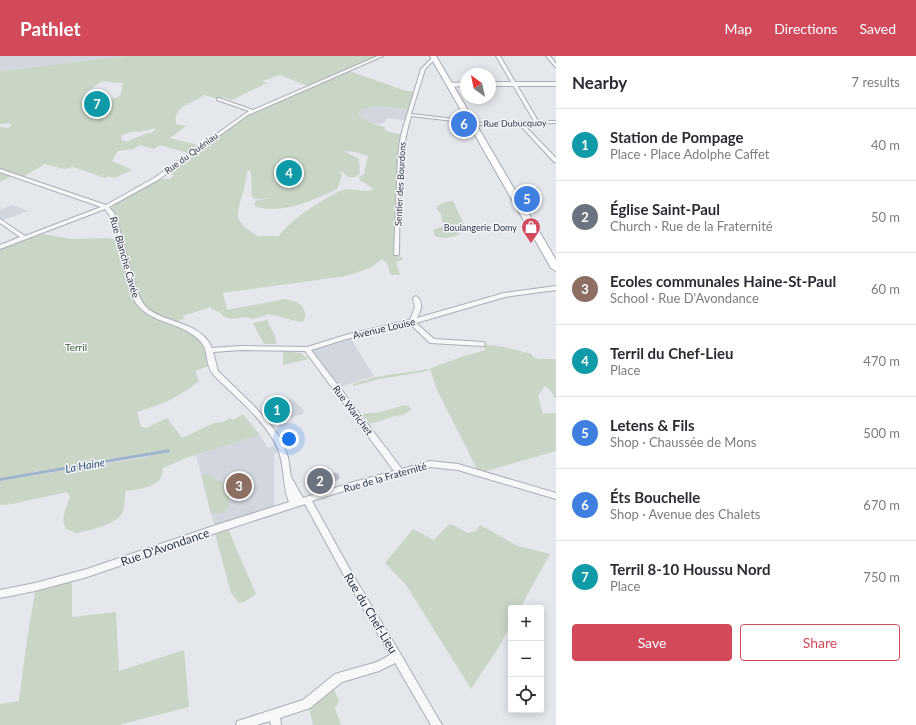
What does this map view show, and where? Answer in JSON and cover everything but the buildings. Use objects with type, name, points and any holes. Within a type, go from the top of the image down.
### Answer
[{"type":"main road","points":[[434,57],[556,268]]},
{"type":"street","name":"Rue du Quéniau","points":[[0,247],[106,207],[156,179],[252,111],[381,56]]},
{"type":"street","points":[[498,56],[537,123]]},
{"type":"street","points":[[548,56],[556,67]]},
{"type":"street","name":"Sentier des Bourdons","points":[[396,254],[400,156],[403,135],[423,68],[434,57]]},
{"type":"street","points":[[450,84],[460,84]]},
{"type":"street","points":[[496,84],[556,84]]},
{"type":"street","points":[[218,99],[252,111]]},
{"type":"street","name":"Rue Dubucquoy","points":[[410,115],[473,123],[521,124],[556,122]]},
{"type":"street","points":[[549,122],[556,127]]},
{"type":"street","points":[[521,124],[556,161]]},
{"type":"street","points":[[0,170],[106,207]]},
{"type":"street","name":"Rue Blanche Cavée","points":[[106,207],[112,212],[138,302],[149,313],[193,332],[206,342]]},
{"type":"street","points":[[0,221],[25,238]]},
{"type":"street","name":"Avenue Louise","points":[[210,350],[241,348],[307,349],[354,335],[412,322],[504,295],[556,288]]},
{"type":"street","points":[[416,298],[419,305],[418,311],[412,322],[432,341],[482,344]]},
{"type":"street","name":"Rue du Chef-Lieu","points":[[206,342],[210,350],[212,365],[215,372],[258,416],[276,439],[282,451],[288,491],[300,502],[350,578],[398,656],[437,725]]},
{"type":"street","name":"Rue Warichet","points":[[307,349],[399,471]]},
{"type":"street","name":"Rue de la Fraternité","points":[[300,502],[399,471],[430,464],[458,467],[556,496]]},
{"type":"street","name":"Rue D'Avondance","points":[[0,594],[35,587],[116,564],[216,529],[300,502]]},
{"type":"street","points":[[241,725],[275,720],[306,704],[339,678],[379,666],[398,656]]},
{"type":"shaded area","points":[[0,56],[125,56],[0,71]]},
{"type":"shaded area","points":[[376,106],[411,110],[408,121],[387,118],[385,122],[378,124],[369,122],[358,115],[361,110]]},
{"type":"shaded area","points":[[13,205],[28,211],[0,221],[0,210]]},
{"type":"shaded area","points":[[349,336],[374,376],[337,388],[307,349]]},
{"type":"shaded area","points":[[292,398],[304,411],[302,414],[275,423],[266,412]]},
{"type":"shaded area","points":[[260,435],[268,448],[274,446],[280,451],[274,454],[274,510],[216,529],[196,455]]},
{"type":"green space","name":"Terril","points":[[125,56],[381,56],[346,72],[349,71],[406,91],[416,91],[411,110],[376,106],[361,110],[358,115],[369,122],[384,127],[386,131],[403,135],[396,254],[404,259],[396,262],[400,275],[391,275],[387,263],[382,259],[370,268],[346,276],[223,293],[227,310],[285,299],[294,301],[301,305],[305,312],[304,321],[300,322],[269,314],[253,319],[246,317],[231,319],[211,309],[211,307],[183,316],[185,318],[174,323],[205,340],[212,365],[195,371],[199,381],[185,392],[162,403],[137,412],[141,427],[146,428],[167,418],[182,438],[214,423],[223,422],[230,418],[233,420],[243,414],[260,435],[186,458],[163,468],[162,476],[155,484],[126,491],[123,511],[114,521],[95,529],[77,533],[67,529],[64,522],[64,513],[70,497],[67,492],[12,504],[0,505],[0,481],[146,457],[169,449],[0,478],[0,247],[38,233],[71,239],[107,238],[120,240],[111,210],[114,205],[159,179],[170,179],[174,175],[168,173],[252,111],[310,87],[280,75],[262,81],[267,83],[232,100],[222,97],[218,99],[204,95],[185,105],[179,111],[176,117],[176,124],[186,126],[170,138],[198,145],[188,153],[160,145],[154,149],[140,145],[134,149],[118,151],[112,161],[132,170],[114,178],[109,176],[105,178],[73,167],[64,169],[45,164],[23,177],[16,174],[0,182],[0,127],[8,128],[12,125],[8,123],[0,124],[0,71]],"holes":[[[102,81],[123,83],[120,95],[118,97],[109,98],[98,97],[85,93]],[[156,128],[152,133],[147,133],[126,142],[121,139],[122,135],[131,132],[145,131]],[[344,151],[355,152],[368,156],[364,174],[359,177],[360,180],[374,189],[366,191],[348,189],[337,192],[319,202],[299,217],[283,230],[279,236],[258,236],[244,227],[238,218],[238,210],[248,169],[251,173],[252,197],[255,199],[271,198],[257,200],[254,204],[257,207],[277,209],[298,205],[337,189],[342,176],[340,170],[352,178],[360,173],[359,159]]]},
{"type":"green space","points":[[453,201],[465,227],[464,231],[458,235],[450,237],[442,238],[435,236],[433,230],[446,225],[442,221],[441,213],[437,210],[437,206],[445,202]]},
{"type":"green space","points":[[267,320],[276,338],[276,344],[264,344],[253,323]]},
{"type":"green space","points":[[482,344],[504,347],[532,354],[532,356],[539,359],[556,359],[556,398],[545,386],[538,396],[543,414],[556,413],[556,451],[486,471],[477,469],[438,392],[430,369],[428,371],[380,379],[353,386],[353,384],[375,377],[429,369],[461,357],[486,350]]},
{"type":"green space","points":[[283,351],[301,353],[308,359],[283,365]]},
{"type":"green space","points":[[405,405],[412,409],[403,415],[370,424],[362,414],[381,412]]},
{"type":"green space","points":[[204,474],[208,474],[221,482],[226,481],[231,484],[229,507],[225,511],[218,514],[211,513],[202,477]]},
{"type":"green space","points":[[451,524],[468,533],[476,531],[480,525],[518,546],[550,554],[522,605],[508,605],[508,630],[497,650],[471,689],[406,585],[385,563],[413,529],[434,540],[448,525]]},
{"type":"green space","points":[[228,529],[256,594],[246,601],[239,603],[231,593],[215,534]]},
{"type":"green space","points":[[72,582],[72,617],[116,612],[119,671],[184,650],[189,707],[119,725],[0,725],[0,704],[19,701],[35,592]]},
{"type":"green space","points":[[331,689],[334,689],[339,701],[335,708],[341,725],[313,725],[309,708]]},
{"type":"water","name":"La Haine","points":[[169,449],[170,452],[0,481],[0,478]]},
{"type":"place","name":"Terril 8-10 Houssu Nord","points":[[97,104]]},
{"type":"place","name":"Éts Bouchelle","points":[[464,124]]},
{"type":"place","name":"Terril du Chef-Lieu","points":[[289,173]]},
{"type":"place","name":"Letens & Fils","points":[[527,199]]},
{"type":"place","name":"Boulangerie Domy","points":[[531,244]]},
{"type":"place","name":"Station de Pompage","points":[[277,410]]},
{"type":"place","name":"Église Saint-Paul","points":[[320,481]]},
{"type":"place","name":"Ecoles communales Haine-St-Paul","points":[[239,486]]}]
